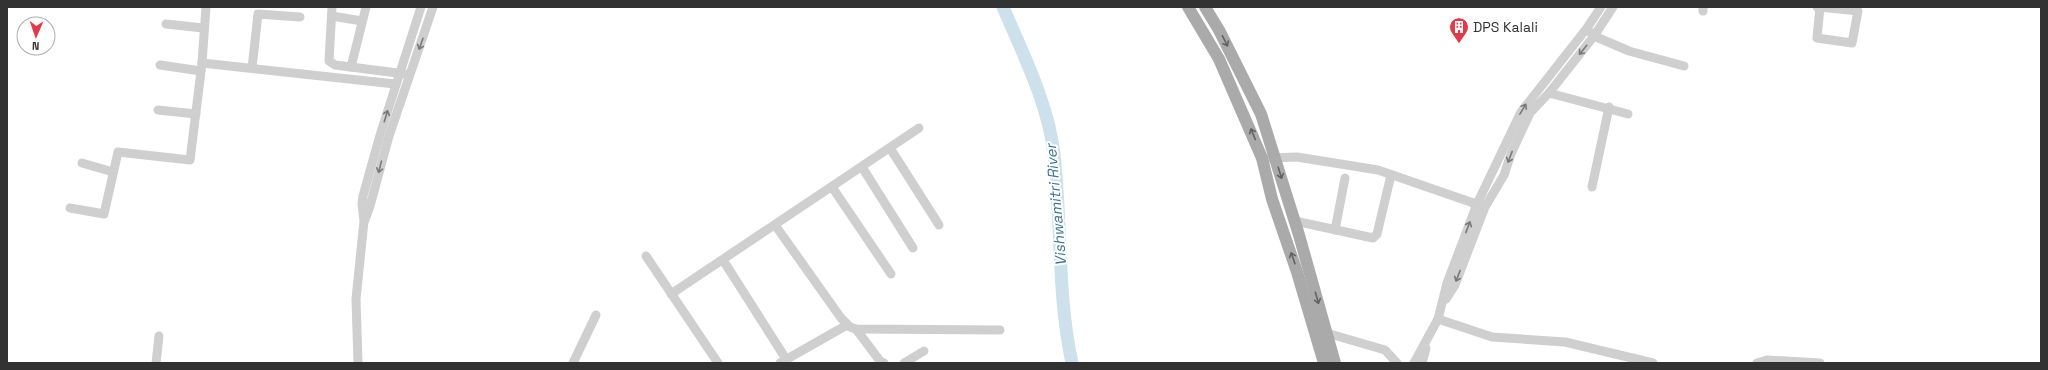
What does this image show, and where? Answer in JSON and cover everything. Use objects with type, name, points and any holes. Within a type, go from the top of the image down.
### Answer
[{"type":"main road","points":[[1188,7],[1220,59],[1262,158],[1272,199],[1297,272],[1324,363]]},
{"type":"main road","points":[[1205,7],[1220,30],[1262,114],[1336,363]]},
{"type":"street","points":[[70,208],[104,214],[118,152],[190,160],[201,67],[206,7]]},
{"type":"street","points":[[351,67],[366,7]]},
{"type":"street","points":[[358,363],[356,299],[364,221],[362,204],[363,196],[395,84],[400,73],[421,7]]},
{"type":"street","points":[[364,221],[370,206],[381,164],[433,7]]},
{"type":"street","points":[[1414,363],[1438,319],[1443,304],[1455,285],[1481,205],[1524,106],[1587,28],[1601,7]]},
{"type":"street","points":[[1481,205],[1504,175],[1511,154],[1530,113],[1594,36],[1613,7]]},
{"type":"street","points":[[1819,7],[1858,11],[1852,43],[1817,38],[1819,7]]},
{"type":"street","points":[[362,21],[332,12],[329,61],[335,65],[410,75]]},
{"type":"street","points":[[252,68],[258,14],[300,17]]},
{"type":"street","points":[[166,24],[204,28]]},
{"type":"street","points":[[1587,28],[1594,36],[1629,51],[1684,66]]},
{"type":"street","points":[[160,65],[252,68],[395,84]]},
{"type":"street","points":[[1549,92],[1609,107],[1628,114]]},
{"type":"street","points":[[1592,187],[1609,107]]},
{"type":"street","points":[[158,110],[196,114]]},
{"type":"street","points":[[671,294],[919,128]]},
{"type":"street","points":[[890,148],[939,225]]},
{"type":"street","points":[[1262,158],[1297,157],[1335,162],[1391,174],[1481,205]]},
{"type":"street","points":[[82,163],[114,172]]},
{"type":"street","points":[[862,167],[913,248]]},
{"type":"street","points":[[1295,221],[1369,238],[1375,237],[1391,174]]},
{"type":"street","points":[[1335,230],[1345,178]]},
{"type":"street","points":[[832,187],[891,274]]},
{"type":"street","points":[[775,225],[847,325],[856,329],[1000,330]]},
{"type":"street","points":[[646,256],[714,362]]},
{"type":"street","points":[[723,260],[783,361],[847,325]]},
{"type":"street","points":[[573,363],[596,315]]},
{"type":"street","points":[[1438,319],[1492,337],[1565,342],[1653,363]]},
{"type":"street","points":[[856,329],[880,361],[884,363]]},
{"type":"street","points":[[1314,330],[1385,350],[1397,363]]},
{"type":"street","points":[[1422,363],[1429,335]]},
{"type":"street","points":[[156,363],[159,336]]},
{"type":"street","points":[[904,363],[924,351]]},
{"type":"street","points":[[1757,363],[1767,360],[1820,363]]},
{"type":"waterway","name":"Vishwamitri River","points":[[1003,7],[1034,79],[1051,135],[1056,180],[1064,311],[1072,363]]},
{"type":"place","name":"DPS Kalali","points":[[1459,44]]}]
